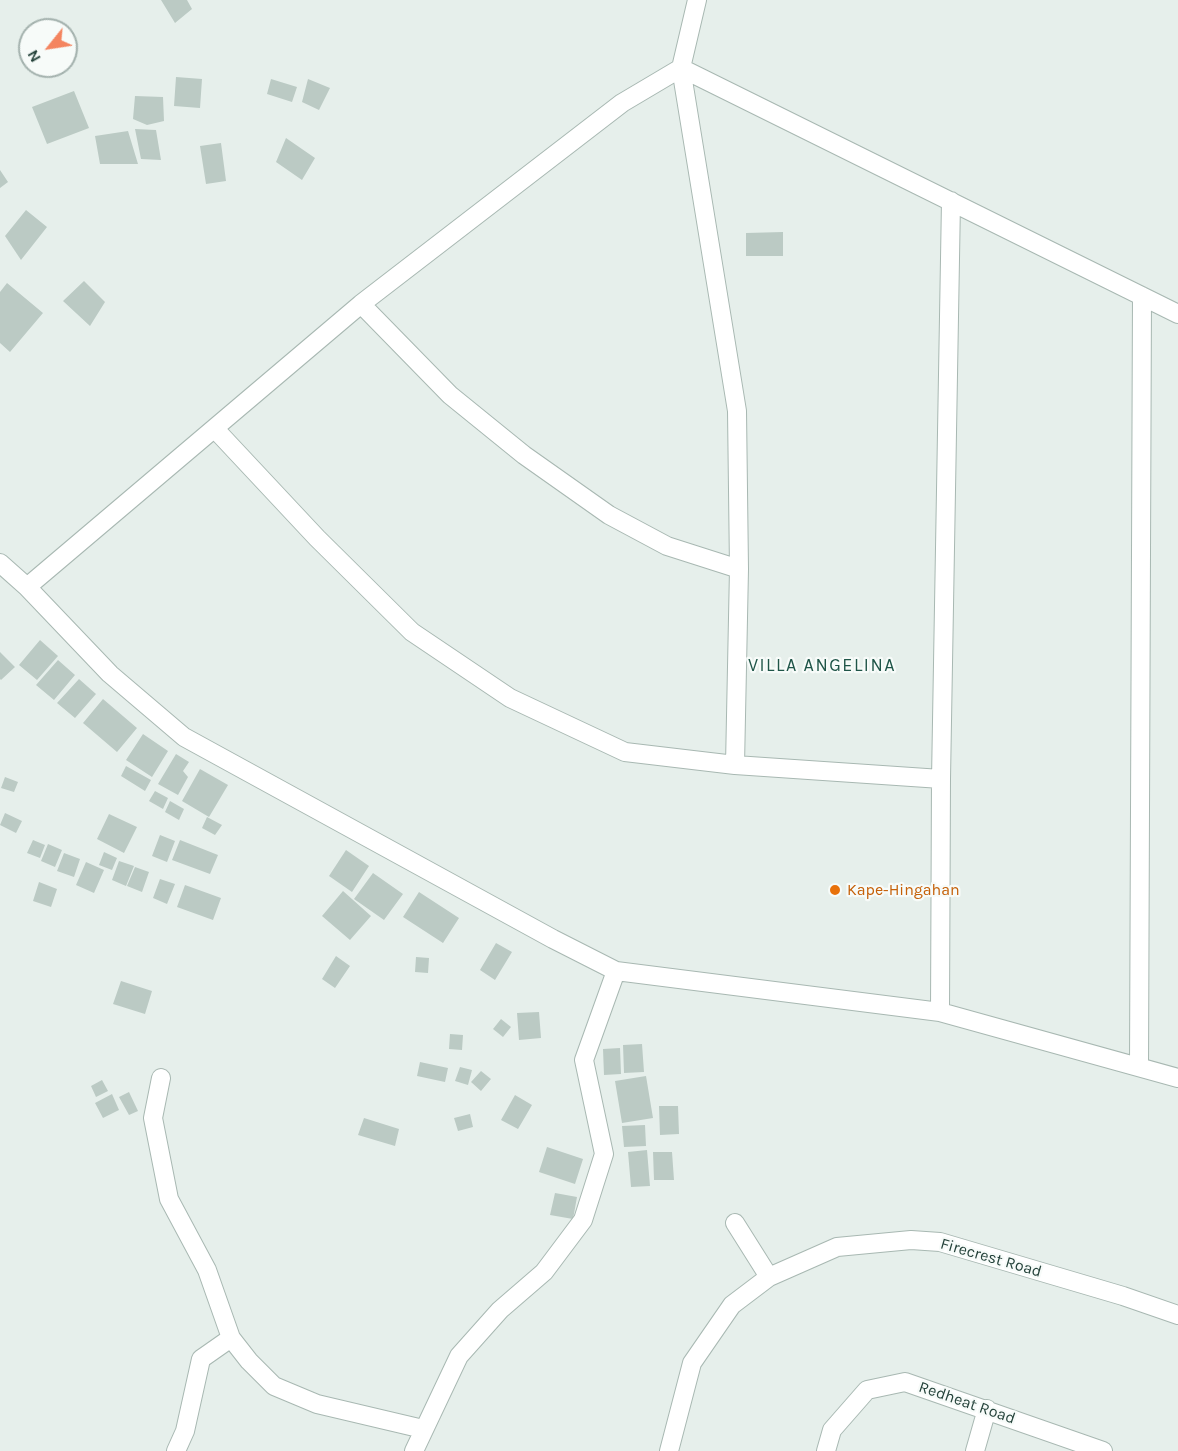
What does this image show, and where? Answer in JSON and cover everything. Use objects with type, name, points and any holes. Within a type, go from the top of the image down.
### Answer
[{"type":"street","points":[[697,0],[681,69],[737,411],[739,569],[735,765]]},
{"type":"street","points":[[681,69],[1178,314]]},
{"type":"street","points":[[27,587],[361,304],[622,103],[681,69]]},
{"type":"street","points":[[940,1012],[941,779],[951,201]]},
{"type":"street","points":[[1139,1066],[1142,296]]},
{"type":"street","points":[[361,304],[450,395],[524,455],[609,515],[667,546],[739,569]]},
{"type":"street","points":[[216,429],[317,538],[412,632],[510,698],[625,752],[735,765],[941,779]]},
{"type":"street","points":[[0,563],[27,587],[110,674],[184,737],[553,939],[616,970],[940,1012],[1178,1078]]},
{"type":"street","points":[[414,1451],[459,1356],[500,1310],[544,1272],[583,1220],[604,1154],[584,1060],[616,970]]},
{"type":"street","points":[[161,1078],[153,1118],[169,1199],[207,1270],[231,1338],[249,1361],[274,1386],[317,1404],[423,1429]]},
{"type":"street","points":[[735,1223],[769,1277]]},
{"type":"street","name":"Firecrest Road","points":[[669,1451],[692,1363],[732,1305],[769,1277],[837,1247],[911,1240],[940,1242],[1123,1296],[1178,1315]]},
{"type":"street","points":[[176,1451],[185,1431],[201,1359],[231,1338]]},
{"type":"street","name":"Redheat Road","points":[[826,1451],[832,1430],[867,1390],[905,1382],[1103,1451]]},
{"type":"street","points":[[975,1451],[987,1409]]},
{"type":"building","points":[[161,0],[187,0],[192,9],[175,23]]},
{"type":"building","points":[[176,77],[202,79],[200,108],[174,106]]},
{"type":"building","points":[[271,79],[297,87],[292,102],[267,94]]},
{"type":"building","points":[[308,79],[330,88],[319,110],[302,102]]},
{"type":"building","points":[[74,91],[89,128],[47,144],[32,107]]},
{"type":"building","points":[[135,96],[163,97],[164,121],[147,125],[133,119]]},
{"type":"building","points":[[135,129],[156,130],[161,160],[141,159]]},
{"type":"building","points":[[128,131],[138,164],[100,164],[95,136]]},
{"type":"building","points":[[286,138],[315,158],[302,180],[276,162]]},
{"type":"building","points":[[221,143],[226,181],[206,184],[200,146]]},
{"type":"building","points":[[0,170],[8,182],[0,188]]},
{"type":"building","points":[[26,210],[47,227],[21,260],[5,236]]},
{"type":"building","points":[[783,232],[783,256],[746,256],[746,233]]},
{"type":"building","points":[[84,281],[105,302],[90,326],[63,301]]},
{"type":"building","points":[[7,283],[43,313],[10,352],[0,343],[0,292]]},
{"type":"building","points":[[40,640],[58,656],[37,680],[19,665]]},
{"type":"building","points":[[0,652],[15,667],[1,680],[0,679]]},
{"type":"building","points":[[58,660],[75,675],[54,700],[36,685]]},
{"type":"building","points":[[79,679],[96,694],[75,718],[57,703]]},
{"type":"building","points":[[103,699],[137,728],[117,752],[83,723]]},
{"type":"building","points":[[143,734],[168,751],[152,777],[126,760]]},
{"type":"building","points":[[176,754],[189,762],[183,771],[188,777],[178,795],[158,784]]},
{"type":"building","points":[[126,766],[151,780],[145,791],[121,776]]},
{"type":"building","points":[[200,769],[228,785],[209,817],[182,801]]},
{"type":"building","points":[[5,777],[18,782],[14,792],[1,788]]},
{"type":"building","points":[[155,791],[168,798],[163,809],[149,801]]},
{"type":"building","points":[[170,801],[184,809],[179,820],[165,812]]},
{"type":"building","points":[[5,813],[22,821],[16,833],[0,825]]},
{"type":"building","points":[[109,814],[137,827],[124,853],[97,839]]},
{"type":"building","points":[[207,817],[222,825],[215,835],[202,828]]},
{"type":"building","points":[[160,835],[175,841],[167,862],[152,856]]},
{"type":"building","points":[[33,840],[45,845],[40,858],[27,853]]},
{"type":"building","points":[[180,840],[218,855],[210,874],[172,860]]},
{"type":"building","points":[[48,844],[62,850],[55,867],[41,861]]},
{"type":"building","points":[[346,850],[369,866],[352,892],[329,876]]},
{"type":"building","points":[[104,852],[117,858],[112,870],[99,865]]},
{"type":"building","points":[[64,853],[80,859],[74,877],[57,871]]},
{"type":"building","points":[[119,861],[134,866],[126,886],[112,880]]},
{"type":"building","points":[[86,862],[104,870],[94,893],[76,885]]},
{"type":"building","points":[[135,867],[149,872],[142,892],[127,886]]},
{"type":"building","points":[[373,873],[403,894],[384,920],[354,899]]},
{"type":"building","points":[[160,879],[175,884],[167,904],[153,898]]},
{"type":"building","points":[[39,882],[57,889],[51,907],[33,901]]},
{"type":"building","points":[[185,885],[221,898],[213,920],[177,907]]},
{"type":"building","points":[[343,891],[371,916],[350,940],[322,916]]},
{"type":"building","points":[[419,892],[459,918],[443,943],[403,917]]},
{"type":"building","points":[[496,943],[512,952],[495,980],[480,970]]},
{"type":"building","points":[[336,956],[350,966],[335,988],[322,979]]},
{"type":"building","points":[[416,957],[429,958],[428,973],[415,972]]},
{"type":"building","points":[[121,981],[152,991],[145,1014],[113,1004]]},
{"type":"building","points":[[539,1012],[541,1038],[519,1040],[517,1013]]},
{"type":"building","points":[[501,1019],[511,1027],[503,1037],[493,1029]]},
{"type":"building","points":[[450,1034],[463,1035],[462,1050],[449,1049]]},
{"type":"building","points":[[642,1044],[644,1072],[624,1073],[623,1045]]},
{"type":"building","points":[[620,1048],[621,1074],[604,1075],[603,1049]]},
{"type":"building","points":[[420,1062],[448,1068],[445,1082],[417,1076]]},
{"type":"building","points":[[460,1067],[472,1070],[468,1085],[455,1081]]},
{"type":"building","points":[[481,1071],[491,1079],[481,1091],[471,1082]]},
{"type":"building","points":[[646,1076],[653,1118],[622,1123],[615,1081]]},
{"type":"building","points":[[102,1080],[108,1091],[96,1097],[91,1086]]},
{"type":"building","points":[[129,1092],[138,1111],[129,1115],[119,1097]]},
{"type":"building","points":[[112,1094],[119,1110],[103,1118],[95,1103]]},
{"type":"building","points":[[515,1095],[532,1105],[518,1129],[501,1120]]},
{"type":"building","points":[[659,1106],[678,1106],[679,1134],[660,1135]]},
{"type":"building","points":[[470,1114],[473,1127],[458,1131],[454,1118]]},
{"type":"building","points":[[364,1118],[399,1129],[395,1146],[358,1135]]},
{"type":"building","points":[[645,1125],[646,1146],[624,1147],[622,1126]]},
{"type":"building","points":[[547,1147],[583,1159],[575,1184],[539,1172]]},
{"type":"building","points":[[647,1150],[650,1186],[631,1187],[628,1152]]},
{"type":"building","points":[[653,1152],[672,1152],[674,1180],[654,1180]]},
{"type":"building","points":[[555,1193],[577,1197],[573,1219],[550,1215]]},
{"type":"place","name":"Kape-Hingahan","points":[[835,890]]},
{"type":"district","name":"VILLA ANGELINA","points":[[822,666]]}]
